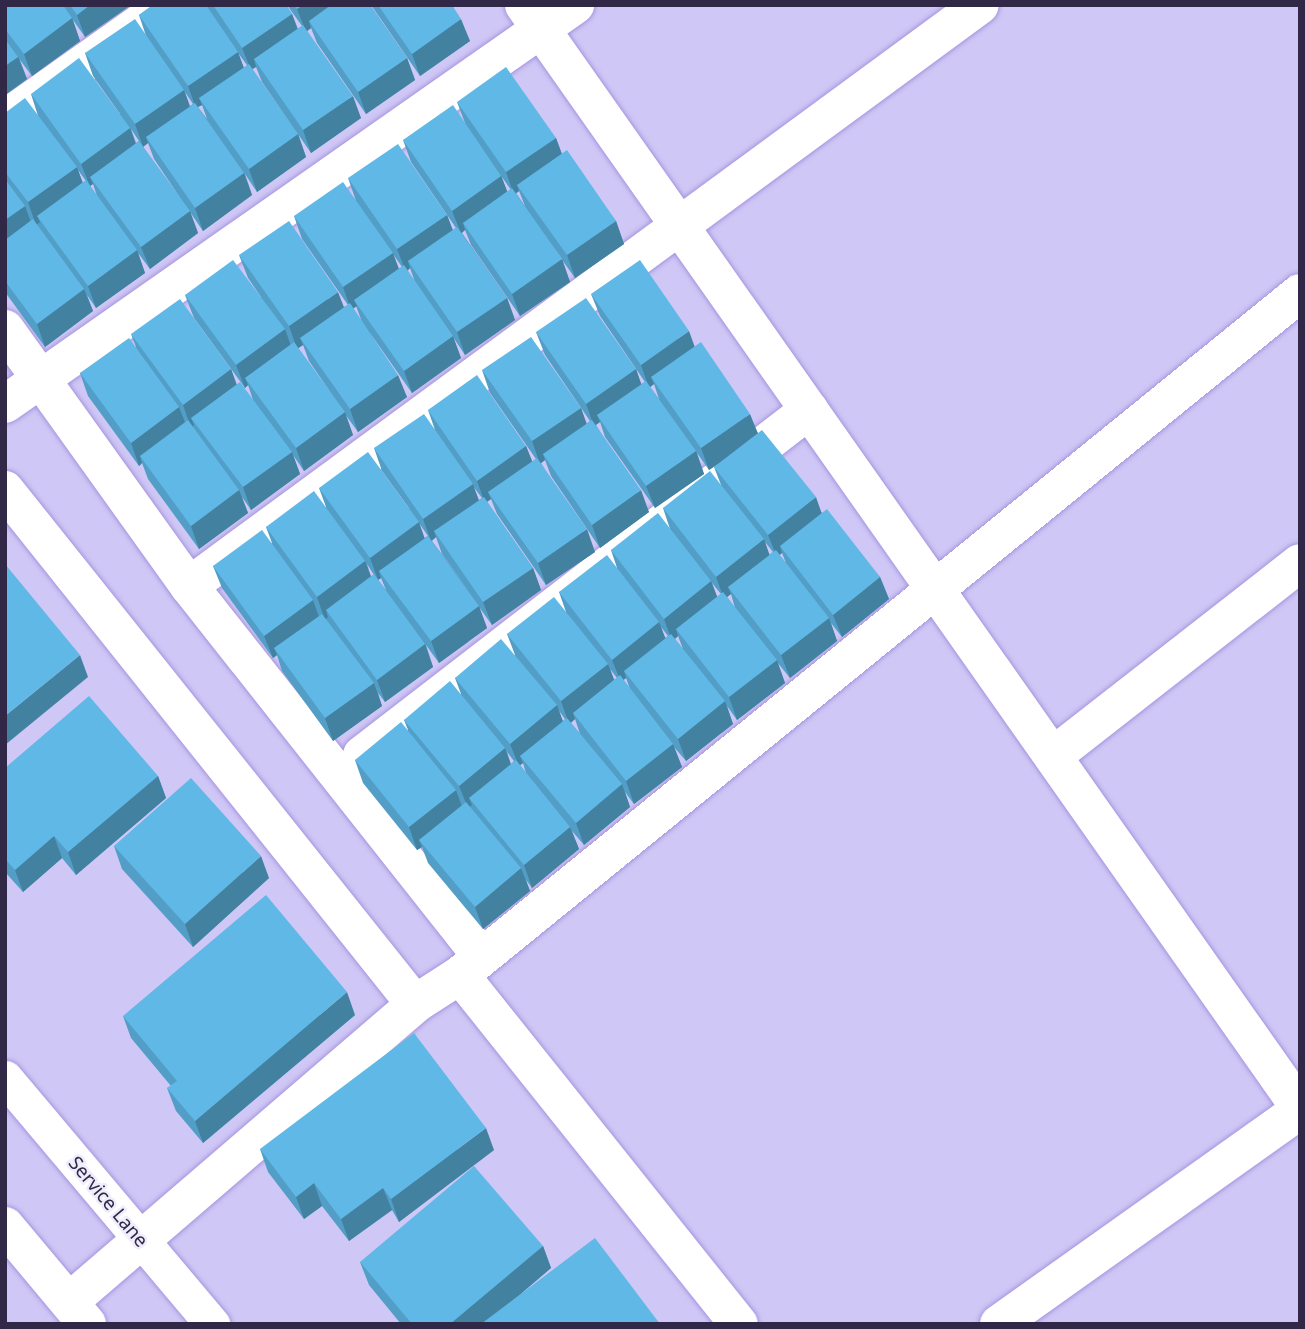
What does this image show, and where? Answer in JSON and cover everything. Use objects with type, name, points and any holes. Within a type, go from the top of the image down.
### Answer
[{"type":"street","points":[[5,119],[166,5]]},
{"type":"street","points":[[5,404],[41,383],[532,18],[575,5]]},
{"type":"street","points":[[189,586],[682,230],[980,5]]},
{"type":"street","points":[[532,18],[938,591],[1300,1109],[999,1324]]},
{"type":"street","points":[[5,1226],[78,1313],[142,1244],[415,1004],[470,965],[938,591],[1300,293]]},
{"type":"street","points":[[5,329],[41,383],[189,586],[335,776],[470,965],[739,1324]]},
{"type":"street","points":[[335,776],[810,410]]},
{"type":"street","points":[[5,490],[415,1004]]},
{"type":"street","points":[[1053,755],[1297,570]]},
{"type":"lane","name":"Service Lane","points":[[5,1078],[212,1324]]},
{"type":"building","points":[[5,5],[63,5],[72,18],[24,54],[5,29]]},
{"type":"building","points":[[70,5],[90,5],[77,15]]},
{"type":"building","points":[[153,5],[206,5],[238,52],[188,86],[139,15]]},
{"type":"building","points":[[213,5],[286,5],[292,14],[242,48]]},
{"type":"building","points":[[331,5],[370,5],[407,58],[358,92],[309,21]]},
{"type":"building","points":[[378,5],[452,5],[461,19],[412,54]]},
{"type":"building","points":[[135,19],[184,90],[135,124],[85,53]]},
{"type":"building","points":[[303,25],[353,96],[303,130],[254,59]]},
{"type":"building","points":[[5,39],[18,57],[5,66]]},
{"type":"building","points":[[79,58],[130,128],[81,164],[31,94]]},
{"type":"building","points":[[249,64],[298,134],[249,169],[199,98]]},
{"type":"building","points":[[506,67],[556,138],[506,172],[457,102]]},
{"type":"building","points":[[25,98],[77,167],[28,202],[5,172],[5,113]]},
{"type":"building","points":[[195,103],[244,173],[195,208],[146,137]]},
{"type":"building","points":[[453,105],[501,176],[452,211],[403,140]]},
{"type":"building","points":[[139,141],[190,211],[141,247],[90,177]]},
{"type":"building","points":[[398,144],[447,215],[397,249],[348,178]]},
{"type":"building","points":[[567,150],[616,221],[567,255],[517,185]]},
{"type":"building","points":[[5,179],[25,206],[5,220]]},
{"type":"building","points":[[86,180],[137,250],[88,286],[37,216]]},
{"type":"building","points":[[343,182],[393,253],[343,287],[294,216]]},
{"type":"building","points":[[512,188],[562,259],[512,294],[463,223]]},
{"type":"building","points":[[33,219],[84,289],[37,324],[5,281],[5,240]]},
{"type":"building","points":[[289,221],[338,292],[289,326],[239,255]]},
{"type":"building","points":[[457,227],[507,298],[457,332],[408,261]]},
{"type":"building","points":[[233,260],[285,329],[236,365],[185,295]]},
{"type":"building","points":[[640,260],[689,331],[641,365],[591,294]]},
{"type":"building","points":[[404,265],[453,336],[404,371],[354,300]]},
{"type":"building","points":[[586,298],[636,369],[586,404],[536,332]]},
{"type":"building","points":[[180,299],[231,369],[183,405],[131,334]]},
{"type":"building","points":[[350,303],[398,375],[350,409],[300,338]]},
{"type":"building","points":[[531,337],[581,408],[532,441],[482,370]]},
{"type":"building","points":[[129,338],[179,407],[131,443],[80,373]]},
{"type":"building","points":[[294,342],[345,412],[296,448],[245,378]]},
{"type":"building","points":[[701,342],[750,414],[701,448],[651,377]]},
{"type":"building","points":[[477,375],[526,446],[477,481],[428,410]]},
{"type":"building","points":[[646,381],[696,451],[646,486],[597,415]]},
{"type":"building","points":[[240,382],[292,452],[243,487],[191,418]]},
{"type":"building","points":[[424,414],[473,484],[423,519],[374,448]]},
{"type":"building","points":[[188,420],[239,490],[191,526],[140,456]]},
{"type":"building","points":[[592,420],[641,490],[592,525],[543,454]]},
{"type":"building","points":[[762,430],[816,497],[768,535],[714,467]]},
{"type":"building","points":[[368,452],[419,522],[370,558],[319,488]]},
{"type":"building","points":[[537,458],[587,529],[538,563],[488,492]]},
{"type":"building","points":[[710,471],[764,539],[716,577],[663,508]]},
{"type":"building","points":[[314,491],[365,561],[317,597],[266,527]]},
{"type":"building","points":[[484,497],[533,568],[483,602],[434,531]]},
{"type":"building","points":[[827,509],[880,577],[833,615],[780,546]]},
{"type":"building","points":[[658,513],[711,581],[664,619],[611,550]]},
{"type":"building","points":[[262,530],[313,600],[264,636],[213,566]]},
{"type":"building","points":[[428,536],[479,606],[431,641],[379,571]]},
{"type":"building","points":[[776,550],[829,618],[781,655],[728,587]]},
{"type":"building","points":[[607,555],[659,622],[612,660],[559,592]]},
{"type":"building","points":[[5,564],[80,655],[5,716]]},
{"type":"building","points":[[374,574],[425,644],[377,680],[326,610]]},
{"type":"building","points":[[723,592],[777,660],[729,697],[676,629]]},
{"type":"building","points":[[554,597],[608,664],[561,701],[507,634]]},
{"type":"building","points":[[322,614],[374,683],[325,718],[274,648]]},
{"type":"building","points":[[671,634],[725,701],[678,739],[624,671]]},
{"type":"building","points":[[501,639],[557,705],[510,744],[455,678]]},
{"type":"building","points":[[620,675],[673,744],[626,781],[573,713]]},
{"type":"building","points":[[450,681],[505,748],[459,786],[404,720]]},
{"type":"building","points":[[89,696],[158,776],[68,852],[54,836],[15,870],[5,859],[5,768]]},
{"type":"building","points":[[567,718],[622,784],[576,823],[520,756]]},
{"type":"building","points":[[401,722],[456,790],[409,827],[355,760]]},
{"type":"building","points":[[516,760],[570,827],[524,865],[469,798]]},
{"type":"building","points":[[191,778],[261,856],[185,924],[114,846]]},
{"type":"building","points":[[466,802],[521,868],[475,907],[419,840]]},
{"type":"building","points":[[266,895],[347,992],[195,1121],[167,1088],[177,1081],[123,1016]]},
{"type":"building","points":[[414,1033],[486,1128],[391,1199],[383,1188],[341,1219],[314,1183],[296,1197],[260,1149]]},
{"type":"building","points":[[474,1166],[543,1246],[450,1324],[412,1324],[360,1262]]},
{"type":"building","points":[[595,1238],[660,1324],[481,1324]]}]
